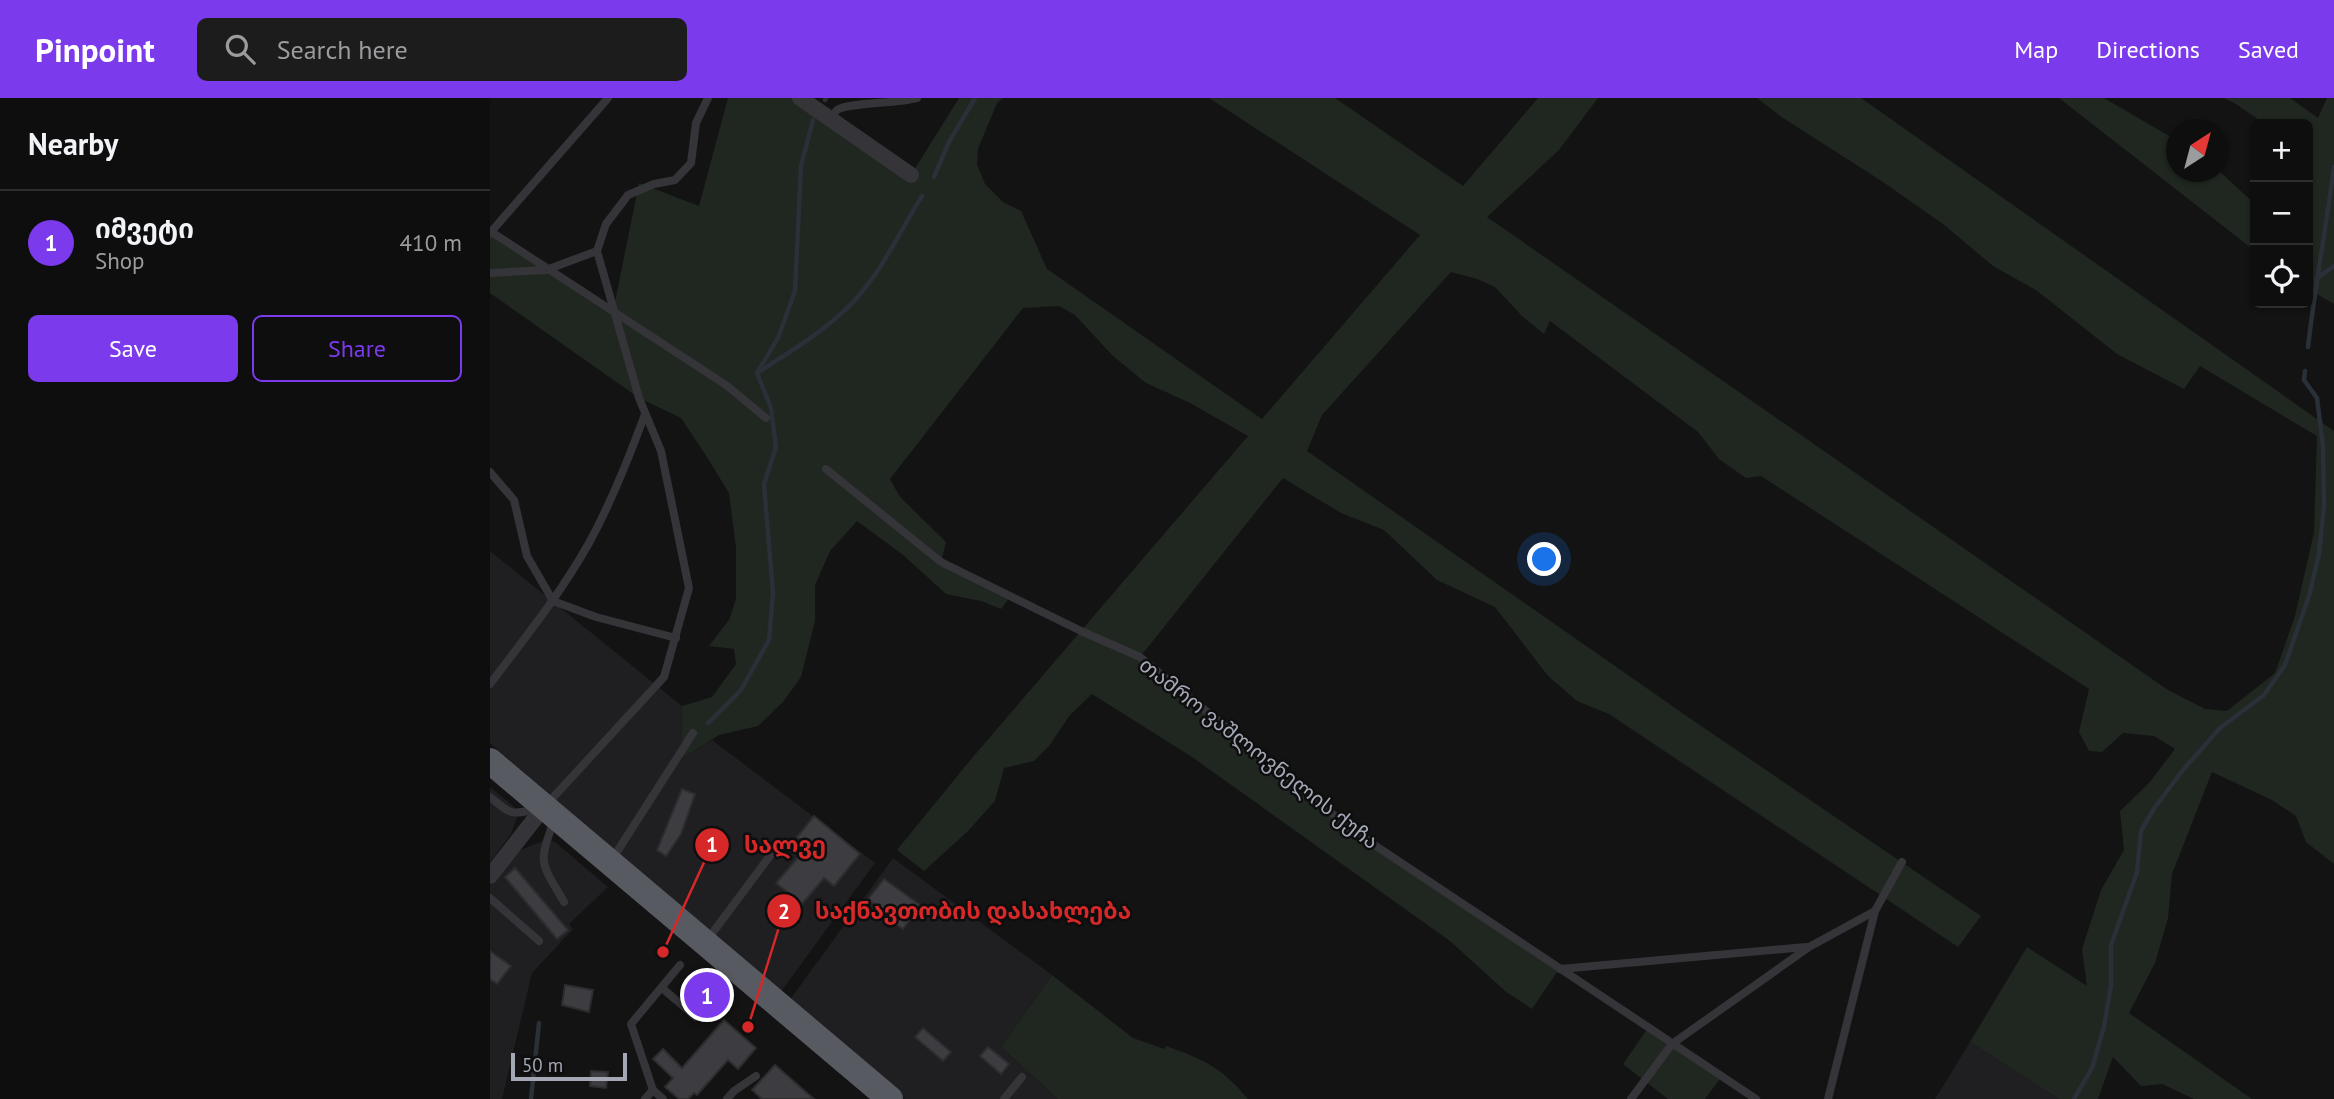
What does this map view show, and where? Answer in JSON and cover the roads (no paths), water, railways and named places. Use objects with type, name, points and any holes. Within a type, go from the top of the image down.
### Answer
[{"type":"highway","points":[[490,761],[890,1099]]},
{"type":"street","points":[[800,98],[912,175]]},
{"type":"street","points":[[490,876],[549,812]]},
{"type":"lane","points":[[608,98],[490,232],[726,385],[766,418]]},
{"type":"lane","points":[[564,902],[543,865],[542,855],[549,812],[664,677],[689,588],[661,451],[639,398],[597,251],[606,224],[628,195],[654,184],[675,180],[691,163],[696,123],[708,98]]},
{"type":"lane","points":[[830,119],[836,110],[849,105],[917,98]]},
{"type":"lane","points":[[490,273],[547,270],[597,251]]},
{"type":"lane","points":[[490,684],[553,601],[589,543],[622,478],[646,414]]},
{"type":"lane","name":"თამრო ვაშლოვნელის ქუჩა","points":[[825,468],[941,562],[1139,657],[1352,830],[1756,1099]]},
{"type":"lane","points":[[490,472],[514,500],[527,556],[553,601],[596,617],[676,638]]},
{"type":"lane","points":[[610,864],[693,733]]},
{"type":"lane","points":[[490,797],[514,814],[549,812]]},
{"type":"lane","points":[[704,944],[778,845]]},
{"type":"lane","points":[[1828,1099],[1875,911],[1902,862]]},
{"type":"lane","points":[[490,898],[539,941]]},
{"type":"lane","points":[[1631,1099],[1672,1044],[1808,947],[1875,911]]},
{"type":"lane","points":[[1559,969],[1808,947]]},
{"type":"lane","points":[[663,1099],[653,1090],[631,1024],[680,965]]},
{"type":"lane","points":[[662,988],[696,1017]]},
{"type":"lane","points":[[727,1099],[756,1076]]},
{"type":"lane","points":[[1004,1099],[1022,1077]]},
{"type":"lane","points":[[646,1099],[653,1090]]},
{"type":"waterway","points":[[934,177],[949,142],[975,98]]},
{"type":"waterway","points":[[708,723],[741,690],[769,640],[773,593],[764,484],[776,447],[771,408],[757,373],[778,338],[795,291],[801,166],[813,120]]},
{"type":"waterway","points":[[2308,347],[2334,167]]},
{"type":"waterway","points":[[759,372],[821,330],[854,301],[882,264],[922,196]]},
{"type":"waterway","points":[[2316,279],[2334,266]]},
{"type":"waterway","points":[[2074,1099],[2092,1068],[2104,1027],[2111,985],[2111,945],[2137,872],[2141,831],[2183,770],[2220,728],[2264,695],[2285,665],[2309,596],[2319,554],[2324,506],[2323,446],[2317,398],[2304,380],[2305,371]]},
{"type":"waterway","points":[[531,1099],[539,1023]]},
{"type":"place","name":"სალვე","points":[[663,952]]},
{"type":"place","name":"იმვეტი","points":[[707,995]]},
{"type":"place","name":"საქნავთობის დასახლება","points":[[748,1027]]}]
